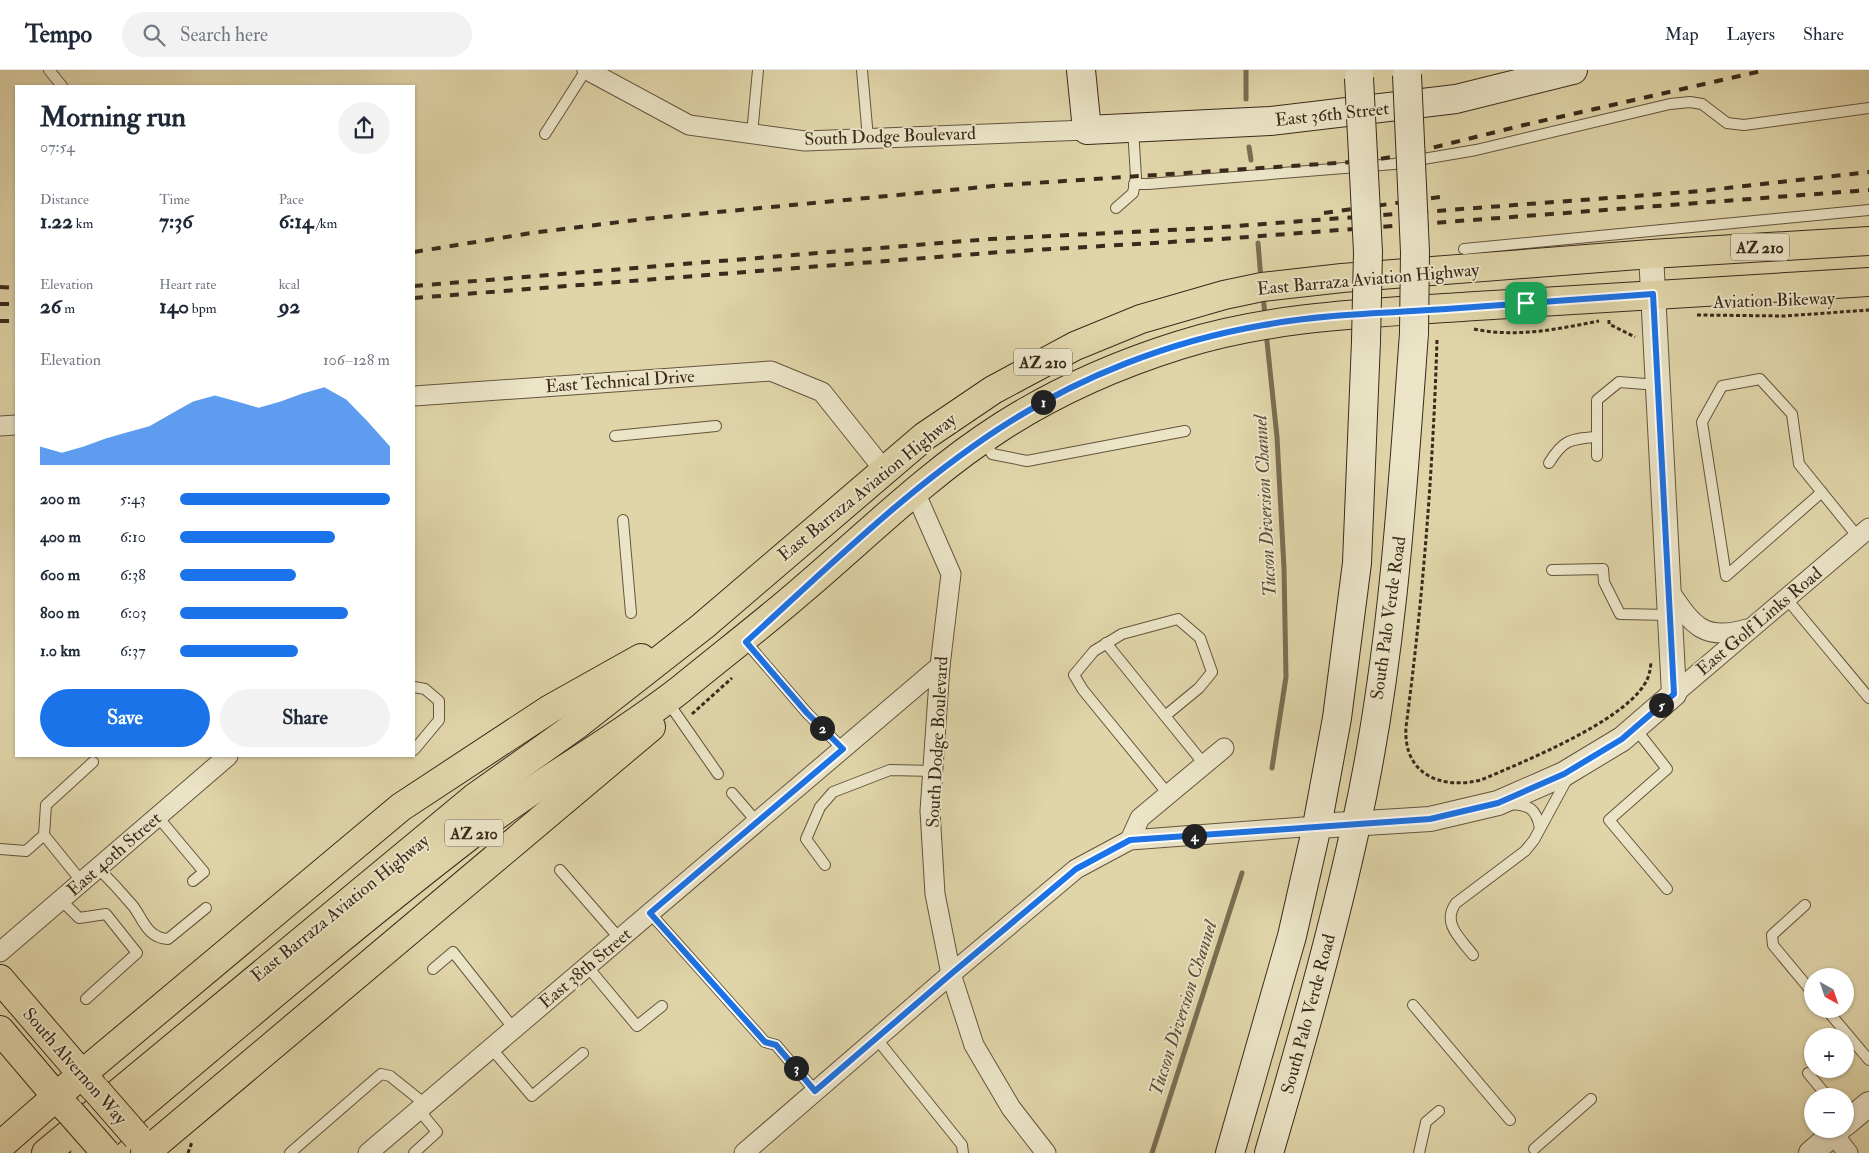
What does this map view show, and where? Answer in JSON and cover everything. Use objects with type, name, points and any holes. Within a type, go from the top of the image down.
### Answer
[{"type":"main road","points":[[1081,70],[1087,130]]},
{"type":"main road","name":"East 36th Street","points":[[1087,130],[1270,121],[1456,99],[1573,70]]},
{"type":"main road","name":"South Palo Verde Road","points":[[1269,1153],[1300,1048],[1356,823],[1384,663],[1425,336],[1415,242],[1406,72]]},
{"type":"main road","name":"South Palo Verde Road","points":[[1230,1153],[1292,936],[1317,826],[1337,718],[1357,563],[1368,252],[1359,74]]},
{"type":"main road","name":"East Barraza Aviation Highway","points":[[48,1150],[444,823],[681,643],[925,436],[958,413],[1033,368],[1112,330],[1188,305],[1224,295],[1300,282],[1651,254],[1869,241]]},
{"type":"main road","name":"East Barraza Aviation Highway","points":[[85,1153],[374,910],[467,838],[674,694],[799,593],[915,492],[983,439],[1034,407],[1111,369],[1184,344],[1230,331],[1304,319],[1653,294],[1869,282]]},
{"type":"main road","points":[[915,492],[914,473],[920,462],[932,448],[1006,393],[1080,350],[1188,305]]},
{"type":"main road","points":[[0,1146],[63,1104],[401,807],[438,780],[550,709],[661,646],[713,611],[776,562]]},
{"type":"main road","points":[[145,1149],[636,742],[799,593]]},
{"type":"main road","name":"South Alvernon Way","points":[[0,979],[145,1149]]},
{"type":"main road","name":"South Alvernon Way","points":[[0,1030],[106,1153]]},
{"type":"street","name":"South Dodge Boulevard","points":[[586,70],[689,125],[806,141],[1087,130]]},
{"type":"street","points":[[1651,254],[1674,694]]},
{"type":"street","name":"East Technical Drive","points":[[415,396],[771,370],[822,392],[885,471]]},
{"type":"street","points":[[0,426],[15,425]]},
{"type":"street","name":"South Dodge Boulevard","points":[[915,492],[951,574],[940,666],[930,810],[935,894],[951,974],[974,1045],[1011,1108],[1046,1153]]},
{"type":"street","name":"East Golf Links Road","points":[[1317,826],[1430,819],[1498,803],[1577,766],[1622,739],[1864,533]]},
{"type":"street","points":[[1668,589],[1688,617],[1702,629],[1725,635],[1753,627]]},
{"type":"street","name":"East 38th Street","points":[[368,1153],[940,666]]},
{"type":"street","points":[[1130,840],[1140,818],[1224,748]]},
{"type":"street","name":"East 40th Street","points":[[0,952],[227,757]]},
{"type":"street","points":[[744,1153],[876,1038],[1076,869],[1130,840],[1317,826]]},
{"type":"street","points":[[1854,1116],[1869,1104]]},
{"type":"street","points":[[1811,1153],[1828,1138]]},
{"type":"street","points":[[1845,1138],[1848,1153]]},
{"type":"lane","points":[[49,70],[61,85]]},
{"type":"lane","points":[[545,134],[586,70]]},
{"type":"lane","points":[[752,134],[758,70]]},
{"type":"lane","points":[[862,70],[868,138]]},
{"type":"lane","points":[[1134,184],[1394,164],[1476,150],[1670,104],[1690,102],[1702,104],[1727,123],[1744,125],[1869,108]]},
{"type":"lane","points":[[1116,208],[1132,193],[1134,184],[1133,128]]},
{"type":"lane","points":[[1464,249],[1869,210]]},
{"type":"lane","points":[[1822,492],[1726,576],[1702,422],[1722,386],[1760,379],[1792,414],[1799,464],[1822,492],[1864,533]]},
{"type":"lane","points":[[1597,456],[1595,437],[1596,400],[1619,382],[1658,385]]},
{"type":"lane","points":[[615,436],[716,426]]},
{"type":"lane","points":[[983,439],[992,454],[1027,461],[1185,431]]},
{"type":"lane","points":[[1549,463],[1558,448],[1571,438],[1595,437]]},
{"type":"lane","points":[[623,520],[631,613]]},
{"type":"lane","points":[[1552,570],[1603,569],[1604,582],[1620,614],[1670,615]]},
{"type":"lane","points":[[1786,598],[1869,698]]},
{"type":"lane","points":[[1164,716],[1199,688],[1212,672],[1200,638],[1178,619],[1122,634],[1094,650],[1074,675],[1083,690],[1168,794]]},
{"type":"lane","points":[[746,642],[807,713],[843,749]]},
{"type":"lane","points":[[1106,643],[1204,764]]},
{"type":"lane","points":[[415,687],[425,689],[439,701],[439,720],[415,749]]},
{"type":"lane","points":[[672,708],[718,774]]},
{"type":"lane","points":[[1634,728],[1667,769],[1609,820],[1667,889]]},
{"type":"lane","points":[[82,882],[44,835],[46,805],[93,762]]},
{"type":"lane","points":[[1473,955],[1450,924],[1450,912],[1456,904],[1522,854],[1534,840],[1561,787],[1577,766]]},
{"type":"lane","points":[[825,865],[806,839],[820,807],[833,792],[890,770],[933,771]]},
{"type":"lane","points":[[732,793],[757,822]]},
{"type":"lane","points":[[1498,803],[1525,805],[1537,815],[1540,828]]},
{"type":"lane","points":[[158,817],[204,872],[193,881]]},
{"type":"lane","points":[[0,849],[26,852],[44,835]]},
{"type":"lane","points":[[98,868],[134,908],[140,922],[160,938],[168,939],[206,908]]},
{"type":"lane","points":[[560,870],[620,939]]},
{"type":"lane","points":[[61,900],[79,918],[106,914],[137,953],[86,999]]},
{"type":"lane","points":[[1804,982],[1773,945],[1772,935],[1805,905]]},
{"type":"lane","points":[[650,913],[765,1042],[776,1045],[815,1091]]},
{"type":"lane","points":[[433,969],[453,952],[514,1029]]},
{"type":"lane","points":[[588,966],[637,1026],[662,1006]]},
{"type":"lane","points":[[1413,1005],[1510,1120]]},
{"type":"lane","points":[[1834,1018],[1869,1060]]},
{"type":"lane","points":[[876,1038],[962,1145],[963,1153]]},
{"type":"lane","points":[[491,1048],[532,1096],[583,1053]]},
{"type":"lane","points":[[290,1153],[381,1074],[390,1076],[422,1107],[437,1132],[414,1153]]},
{"type":"lane","points":[[1812,1078],[1820,1088]]},
{"type":"lane","points":[[1534,1149],[1591,1099]]},
{"type":"lane","points":[[1419,1153],[1426,1122],[1438,1111]]},
{"type":"path","name":"Aviation Bikeway","points":[[1689,315],[1785,316],[1869,310]]},
{"type":"path","points":[[1609,320],[1609,324],[1633,335],[1637,339]]},
{"type":"path","points":[[1425,336],[1434,434],[1426,551],[1406,727],[1405,742],[1411,756],[1428,777],[1440,782],[1468,783],[1481,780],[1577,736],[1608,717],[1632,699],[1644,686],[1649,676],[1652,660]]},
{"type":"waterway","name":"Tucson Diversion Channel","points":[[1246,70],[1246,99]]},
{"type":"waterway","points":[[1249,147],[1251,160]]},
{"type":"waterway","name":"Tucson Diversion Channel","points":[[1258,243],[1261,279]]},
{"type":"waterway","name":"Tucson Diversion Channel","points":[[1263,295],[1265,316]]},
{"type":"waterway","name":"Tucson Diversion Channel","points":[[1266,332],[1277,437],[1284,568],[1286,677],[1272,768]]},
{"type":"waterway","name":"Tucson Diversion Channel","points":[[1152,1153],[1242,873]]},
{"type":"railway","points":[[415,252],[531,233],[644,219],[1004,185],[1367,161],[1403,155],[1524,125],[1766,70]]},
{"type":"railway","points":[[415,286],[990,239],[1210,228],[1701,191],[1869,172]]},
{"type":"railway","points":[[415,298],[1001,252],[1221,239],[1869,190]]},
{"type":"railway","points":[[1324,213],[1447,196]]},
{"type":"railway","points":[[0,287],[15,288]]},
{"type":"railway","points":[[0,304],[15,304]]},
{"type":"railway","points":[[0,321],[15,321]]},
{"type":"route","points":[[1653,294],[1674,694],[1622,739],[1564,774],[1498,803],[1430,819],[1130,840],[1076,869],[815,1091],[776,1045],[765,1042],[650,913],[843,749],[807,713],[746,642],[853,545],[915,492],[998,429],[1076,384],[1111,369],[1184,344],[1230,331],[1304,319],[1526,303],[1653,294]]}]
